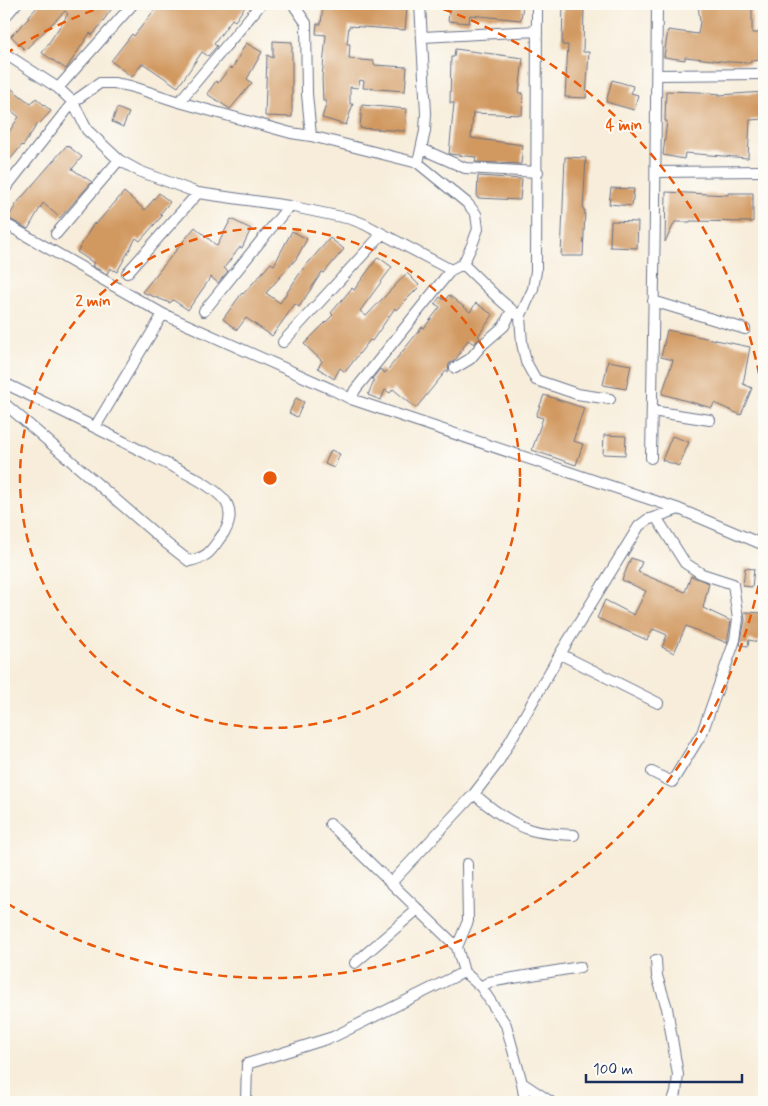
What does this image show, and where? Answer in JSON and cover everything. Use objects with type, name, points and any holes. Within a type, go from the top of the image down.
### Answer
[{"type":"street","points":[[4,18],[16,4]]},
{"type":"street","points":[[58,88],[133,4]]},
{"type":"street","points":[[179,102],[261,4]]},
{"type":"street","points":[[293,4],[306,23],[307,94],[312,136]]},
{"type":"street","points":[[418,163],[422,149],[426,113],[420,4]]},
{"type":"street","points":[[537,4],[538,172],[536,271],[533,289],[520,317],[522,343],[526,362],[536,380],[576,394],[610,400]]},
{"type":"street","points":[[651,458],[657,4]]},
{"type":"street","points":[[423,36],[537,32]]},
{"type":"street","points":[[4,54],[58,88],[73,102],[87,130],[119,160],[139,171],[198,193],[289,206],[351,219],[451,270]]},
{"type":"street","points":[[657,75],[764,74]]},
{"type":"street","points":[[4,190],[73,102],[100,83],[130,86],[179,102],[291,133],[312,136],[418,163],[467,203],[476,214],[478,229],[463,264],[451,270],[355,390],[351,399]]},
{"type":"street","points":[[422,149],[465,168],[538,172]]},
{"type":"street","points":[[56,234],[119,160]]},
{"type":"street","points":[[656,172],[764,171]]},
{"type":"street","points":[[127,273],[198,193]]},
{"type":"street","points":[[204,311],[289,206]]},
{"type":"street","points":[[4,223],[163,314],[351,399],[679,510],[764,546]]},
{"type":"street","points":[[283,342],[382,234]]},
{"type":"street","points":[[463,264],[520,317]]},
{"type":"street","points":[[653,301],[745,329]]},
{"type":"street","points":[[455,368],[470,359],[482,345],[504,326],[512,310]]},
{"type":"street","points":[[95,427],[163,314]]},
{"type":"street","points":[[4,383],[197,479],[221,497],[227,504],[230,514],[228,528],[207,556],[189,561],[4,403]]},
{"type":"street","points":[[652,410],[710,420]]},
{"type":"street","points":[[391,883],[474,794],[497,764],[560,654],[639,526],[647,520],[679,510]]},
{"type":"street","points":[[652,772],[672,782],[702,733],[735,640],[738,619],[733,584],[702,574],[685,563],[656,517]]},
{"type":"street","points":[[560,654],[658,703]]},
{"type":"street","points":[[474,794],[484,803],[522,827],[532,831],[574,835]]},
{"type":"street","points":[[330,824],[457,947],[464,972],[481,987],[506,1024],[522,1083],[524,1102]]},
{"type":"street","points":[[457,947],[468,921],[467,864]]},
{"type":"street","points":[[355,964],[418,909]]},
{"type":"street","points":[[656,960],[657,976],[667,1008],[678,1075],[676,1093],[672,1102]]},
{"type":"street","points":[[481,987],[488,982],[580,967]]},
{"type":"street","points":[[246,1102],[248,1064],[333,1037],[464,972]]},
{"type":"street","points":[[522,1083],[551,1102]]},
{"type":"building","points":[[40,4],[108,4],[113,7],[93,35],[90,33],[66,69],[42,53],[68,14],[65,11],[25,50],[11,36]]},
{"type":"building","points":[[159,4],[247,4],[235,21],[232,19],[214,44],[217,46],[208,56],[202,52],[178,87],[144,64],[132,77],[111,61]]},
{"type":"building","points":[[323,4],[407,8],[405,30],[349,26],[347,44],[350,44],[349,59],[374,61],[374,65],[407,67],[405,91],[363,88],[364,81],[360,80],[358,88],[350,87],[350,104],[353,104],[346,125],[322,118],[327,101],[323,101],[322,78],[326,35],[316,34],[317,24],[321,24]]},
{"type":"building","points":[[450,4],[523,4],[521,20],[470,15],[469,23],[448,21]]},
{"type":"building","points":[[563,4],[584,4],[583,52],[589,52],[586,98],[565,97],[568,45],[562,45]]},
{"type":"building","points":[[698,4],[752,4],[752,33],[764,33],[764,60],[750,61],[750,63],[685,57],[685,60],[664,57],[668,30],[698,34],[700,22]]},
{"type":"building","points":[[273,41],[292,42],[292,117],[265,116],[267,55],[273,58]]},
{"type":"building","points":[[246,43],[262,52],[247,79],[252,83],[230,109],[207,94],[216,81],[218,83],[230,67],[232,69]]},
{"type":"building","points":[[455,49],[523,58],[519,93],[523,93],[522,115],[473,113],[471,138],[523,145],[521,164],[475,162],[476,157],[449,154],[454,103],[450,103],[451,57],[454,57]]},
{"type":"building","points":[[612,80],[633,86],[631,93],[638,95],[634,110],[606,102]]},
{"type":"building","points":[[4,83],[31,104],[36,98],[51,111],[38,123],[23,146],[4,167],[4,139],[19,117],[4,105]]},
{"type":"building","points":[[666,91],[719,95],[764,92],[764,119],[750,120],[748,158],[685,153],[684,159],[663,155],[667,121],[665,121]]},
{"type":"building","points":[[362,105],[407,109],[405,131],[360,128]]},
{"type":"building","points":[[117,108],[129,113],[123,127],[112,122]]},
{"type":"building","points":[[67,145],[82,157],[72,169],[92,182],[60,218],[43,203],[28,229],[8,218],[17,203]]},
{"type":"building","points":[[565,157],[586,158],[583,256],[561,256]]},
{"type":"building","points":[[478,176],[522,179],[520,200],[477,198]]},
{"type":"building","points":[[611,188],[634,189],[632,206],[609,204]]},
{"type":"building","points":[[124,192],[145,210],[159,193],[170,202],[160,214],[162,216],[140,241],[136,238],[117,272],[110,268],[107,274],[92,266],[94,263],[77,252],[94,223],[96,224]]},
{"type":"building","points":[[666,192],[728,195],[728,193],[753,193],[753,222],[675,222],[665,242]]},
{"type":"building","points":[[231,219],[251,229],[242,248],[240,247],[224,268],[228,271],[218,283],[211,277],[188,310],[173,300],[170,303],[142,292],[195,227],[217,246]]},
{"type":"building","points":[[611,221],[638,222],[637,248],[610,247]]},
{"type":"building","points":[[292,231],[307,239],[296,259],[266,293],[280,303],[302,270],[330,238],[344,249],[324,273],[322,272],[299,307],[295,304],[272,336],[246,318],[237,330],[223,319],[242,293],[271,263],[274,265]]},
{"type":"building","points":[[378,257],[392,267],[360,311],[366,316],[407,273],[420,286],[396,310],[395,308],[372,341],[370,340],[345,372],[340,368],[334,379],[318,368],[322,361],[304,344],[333,315],[331,313],[352,288],[354,290]]},
{"type":"building","points":[[449,295],[470,312],[476,303],[493,315],[478,336],[480,338],[474,344],[468,340],[456,359],[449,364],[448,372],[446,371],[416,408],[393,389],[390,393],[385,390],[381,400],[368,395],[374,380],[372,379],[380,369],[385,373],[440,307],[435,304],[440,297],[445,300]]},
{"type":"building","points":[[667,330],[750,347],[743,384],[752,388],[741,415],[714,403],[712,408],[662,394],[673,360],[661,357]]},
{"type":"building","points":[[608,361],[631,365],[626,389],[603,385]]},
{"type":"building","points":[[544,395],[584,408],[573,441],[583,444],[576,465],[532,450],[543,418],[536,416]]},
{"type":"building","points":[[296,398],[304,402],[297,417],[289,413]]},
{"type":"building","points":[[604,435],[626,436],[625,455],[603,454]]},
{"type":"building","points":[[672,436],[689,442],[679,466],[662,460]]},
{"type":"building","points":[[331,450],[340,454],[334,468],[325,464]]},
{"type":"building","points":[[631,558],[642,562],[638,572],[685,592],[691,576],[709,583],[703,608],[731,621],[727,643],[686,626],[674,653],[662,647],[667,635],[653,629],[647,640],[597,618],[605,600],[634,615],[646,591],[622,580]]},
{"type":"building","points":[[745,568],[754,569],[752,587],[743,586]]},
{"type":"building","points":[[744,612],[764,613],[759,642],[749,640],[748,646],[740,645],[745,620]]}]
